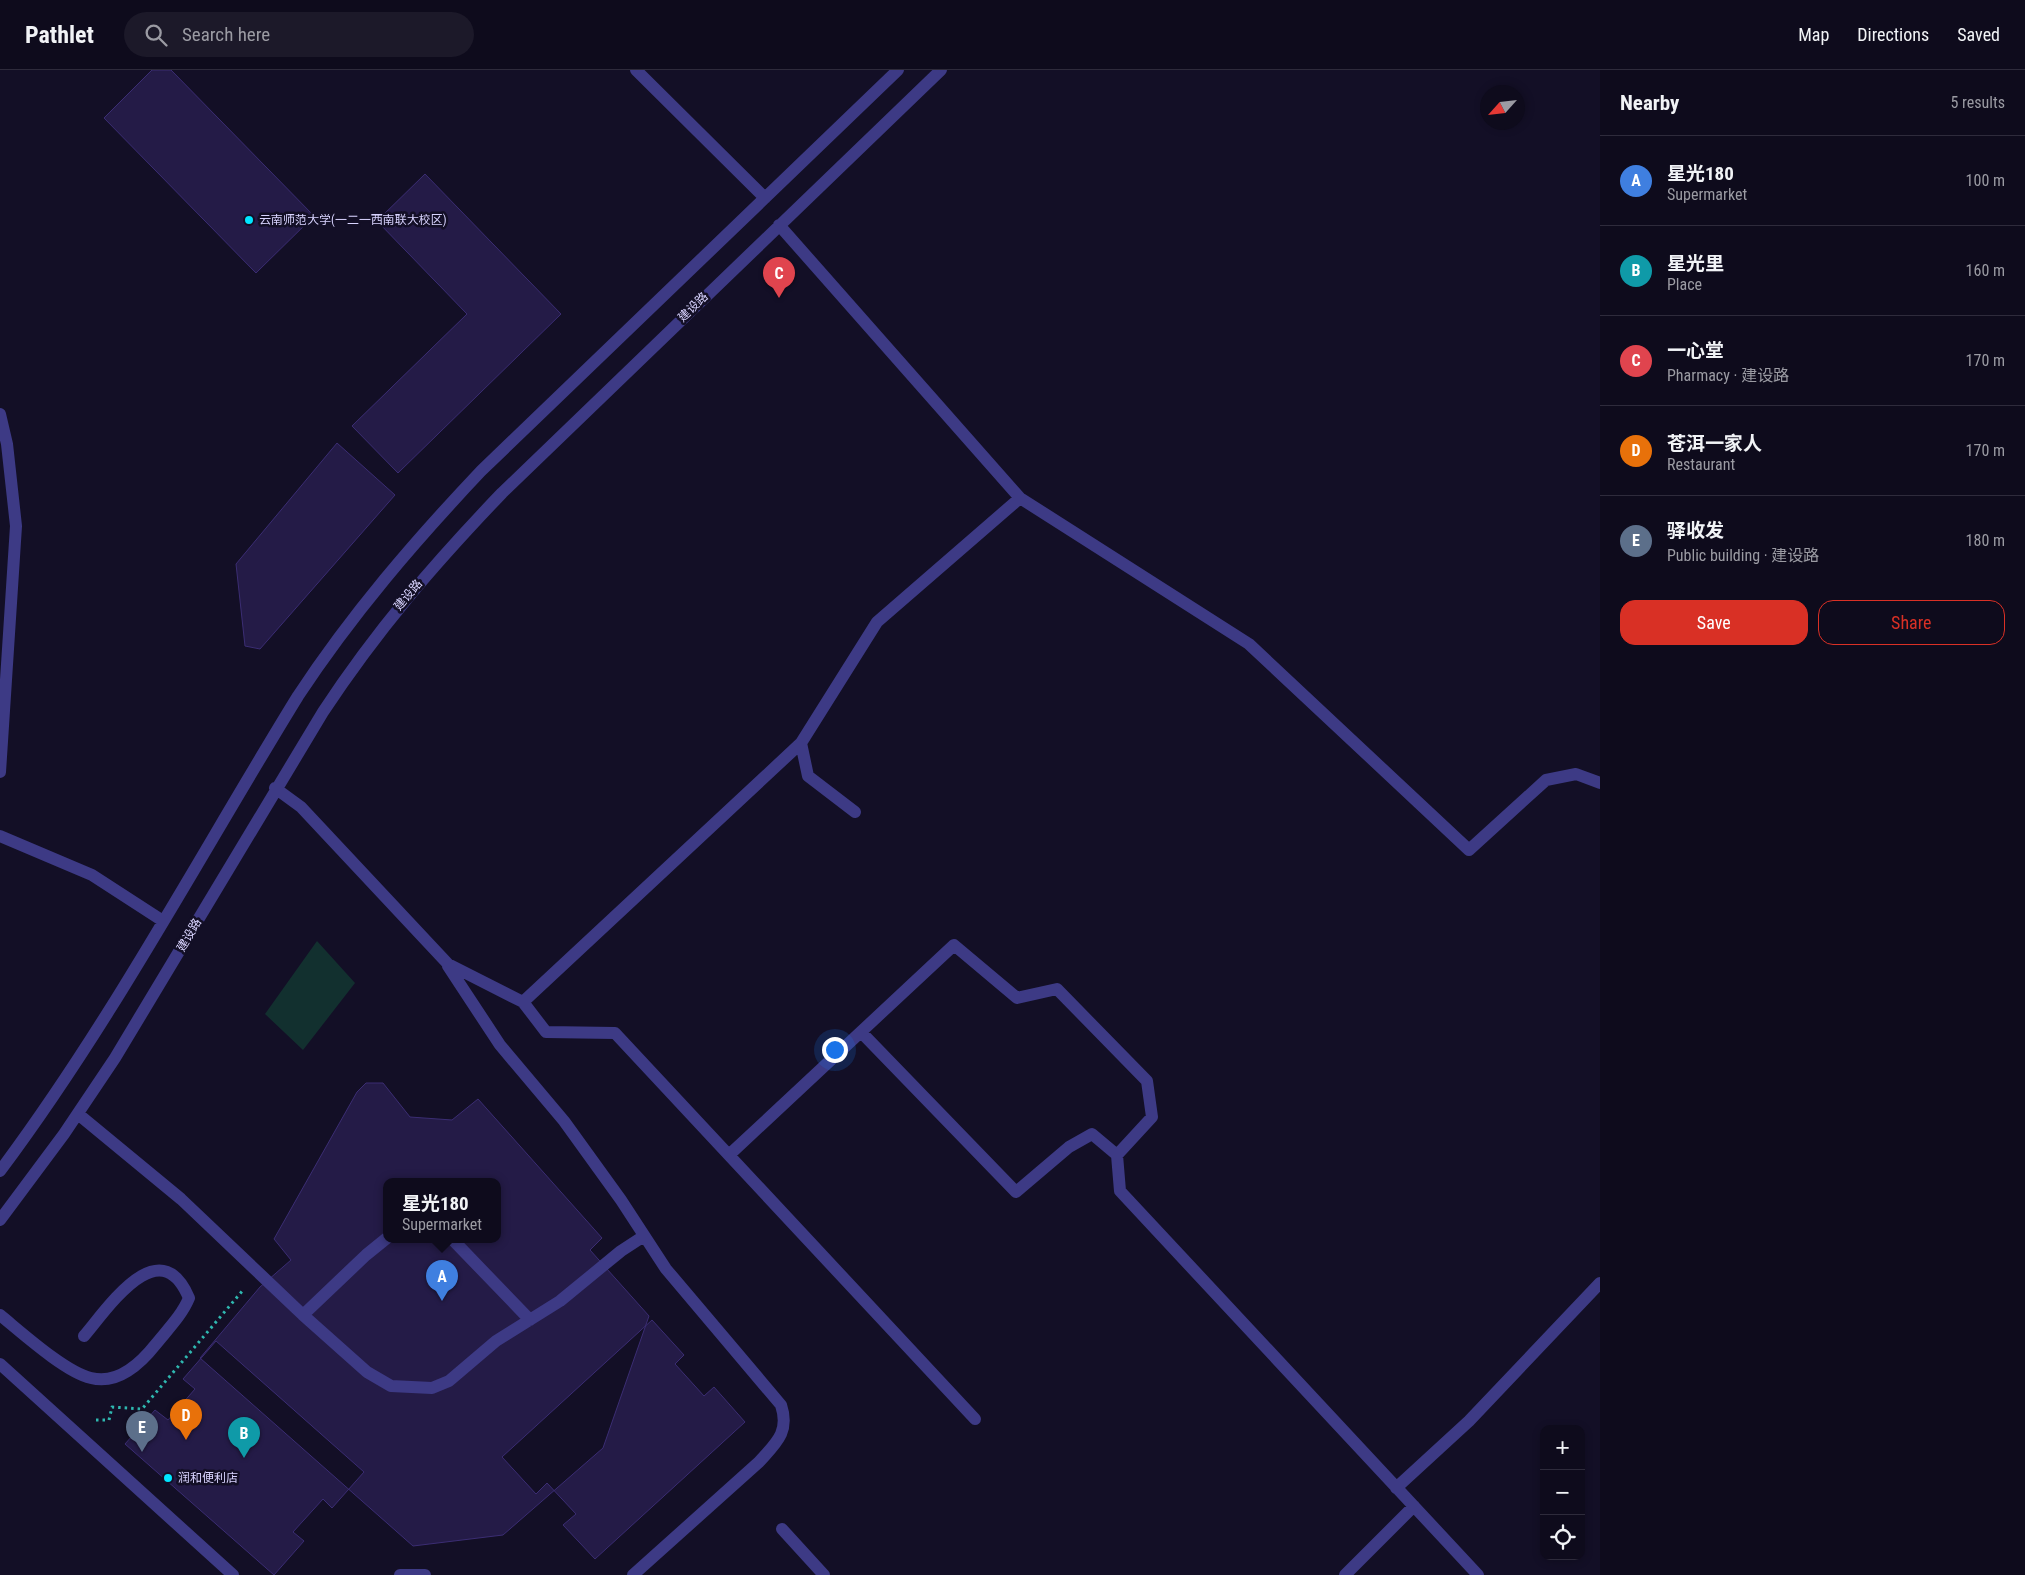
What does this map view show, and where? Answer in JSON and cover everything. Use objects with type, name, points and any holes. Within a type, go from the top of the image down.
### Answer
[{"type":"street","points":[[636,70],[765,198]]},
{"type":"street","points":[[0,1171],[40,1117],[90,1043],[298,696],[326,653],[375,588],[419,536],[482,471],[898,70]]},
{"type":"street","name":"建设路","points":[[0,1220],[78,1114],[157,989],[323,712],[370,642],[441,557],[502,493],[941,70]]},
{"type":"street","points":[[779,225],[1020,498],[1249,644],[1469,850],[1546,780],[1576,774],[1600,783]]},
{"type":"street","points":[[0,414],[7,444],[16,526],[0,772]]},
{"type":"street","points":[[523,1002],[801,743],[877,622],[1020,498]]},
{"type":"street","points":[[801,743],[808,776],[855,812]]},
{"type":"street","points":[[276,788],[300,806],[448,964],[500,1044],[564,1121],[621,1200],[666,1269],[781,1405],[785,1417],[783,1431],[777,1442],[758,1462],[633,1575]]},
{"type":"street","points":[[0,836],[92,875],[163,921]]},
{"type":"street","points":[[729,1155],[954,945],[1018,998],[1057,989],[1147,1081],[1152,1117],[1117,1155]]},
{"type":"street","points":[[448,964],[523,1002],[546,1032],[615,1032],[975,1419]]},
{"type":"street","points":[[861,1032],[1016,1192],[1069,1147],[1092,1134],[1117,1155],[1120,1191],[1478,1575]]},
{"type":"street","points":[[78,1114],[181,1199],[259,1271],[303,1315],[378,1380],[391,1386],[432,1388],[450,1381],[496,1341],[560,1301],[606,1262],[644,1236]]},
{"type":"street","points":[[303,1315],[383,1241]]},
{"type":"street","points":[[456,1243],[530,1320]]},
{"type":"street","points":[[0,1315],[60,1362],[91,1378],[105,1378],[131,1370],[142,1362],[184,1310],[189,1298],[184,1285],[175,1276],[162,1270],[150,1271],[139,1276],[129,1283],[84,1336]]},
{"type":"street","points":[[1396,1488],[1469,1421],[1600,1283]]},
{"type":"street","points":[[0,1364],[234,1575]]},
{"type":"street","points":[[1345,1575],[1414,1506]]},
{"type":"street","points":[[782,1529],[824,1575]]},
{"type":"street","points":[[400,1575],[425,1575]]},
{"type":"path","points":[[87,1420],[110,1420],[112,1407],[142,1409],[259,1271]]},
{"type":"green space","points":[[317,941],[355,983],[303,1050],[265,1014]]},
{"type":"building","points":[[152,70],[171,70],[314,216],[256,273],[104,118]]},
{"type":"building","points":[[425,174],[561,314],[398,473],[352,426],[467,314],[377,221]]},
{"type":"building","points":[[337,443],[395,495],[260,649],[245,646],[236,564]]},
{"type":"building","points":[[366,1083],[383,1083],[410,1117],[452,1120],[478,1099],[602,1238],[590,1250],[649,1316],[603,1448],[503,1535],[413,1546],[200,1358],[260,1287],[291,1260],[274,1239],[357,1092]]},
{"type":"building","points":[[652,1320],[684,1355],[675,1364],[704,1396],[714,1387],[745,1422],[595,1559],[563,1525],[576,1514],[547,1483],[536,1494],[502,1457]]},
{"type":"building","points":[[216,1341],[364,1472],[332,1508],[323,1499],[293,1532],[304,1541],[274,1575],[125,1444],[155,1410],[168,1420],[195,1389],[183,1379]]},
{"type":"place","name":"云南师范大学(一二一西南联大校区)","points":[[249,220]]},
{"type":"place","name":"一心堂","points":[[779,298]]},
{"type":"place","name":"星光180","points":[[442,1301]]},
{"type":"place","name":"苍洱一家人","points":[[186,1440]]},
{"type":"place","name":"驿收发","points":[[142,1452]]},
{"type":"place","name":"星光里","points":[[244,1458]]},
{"type":"place","name":"润和便利店","points":[[168,1478]]}]
